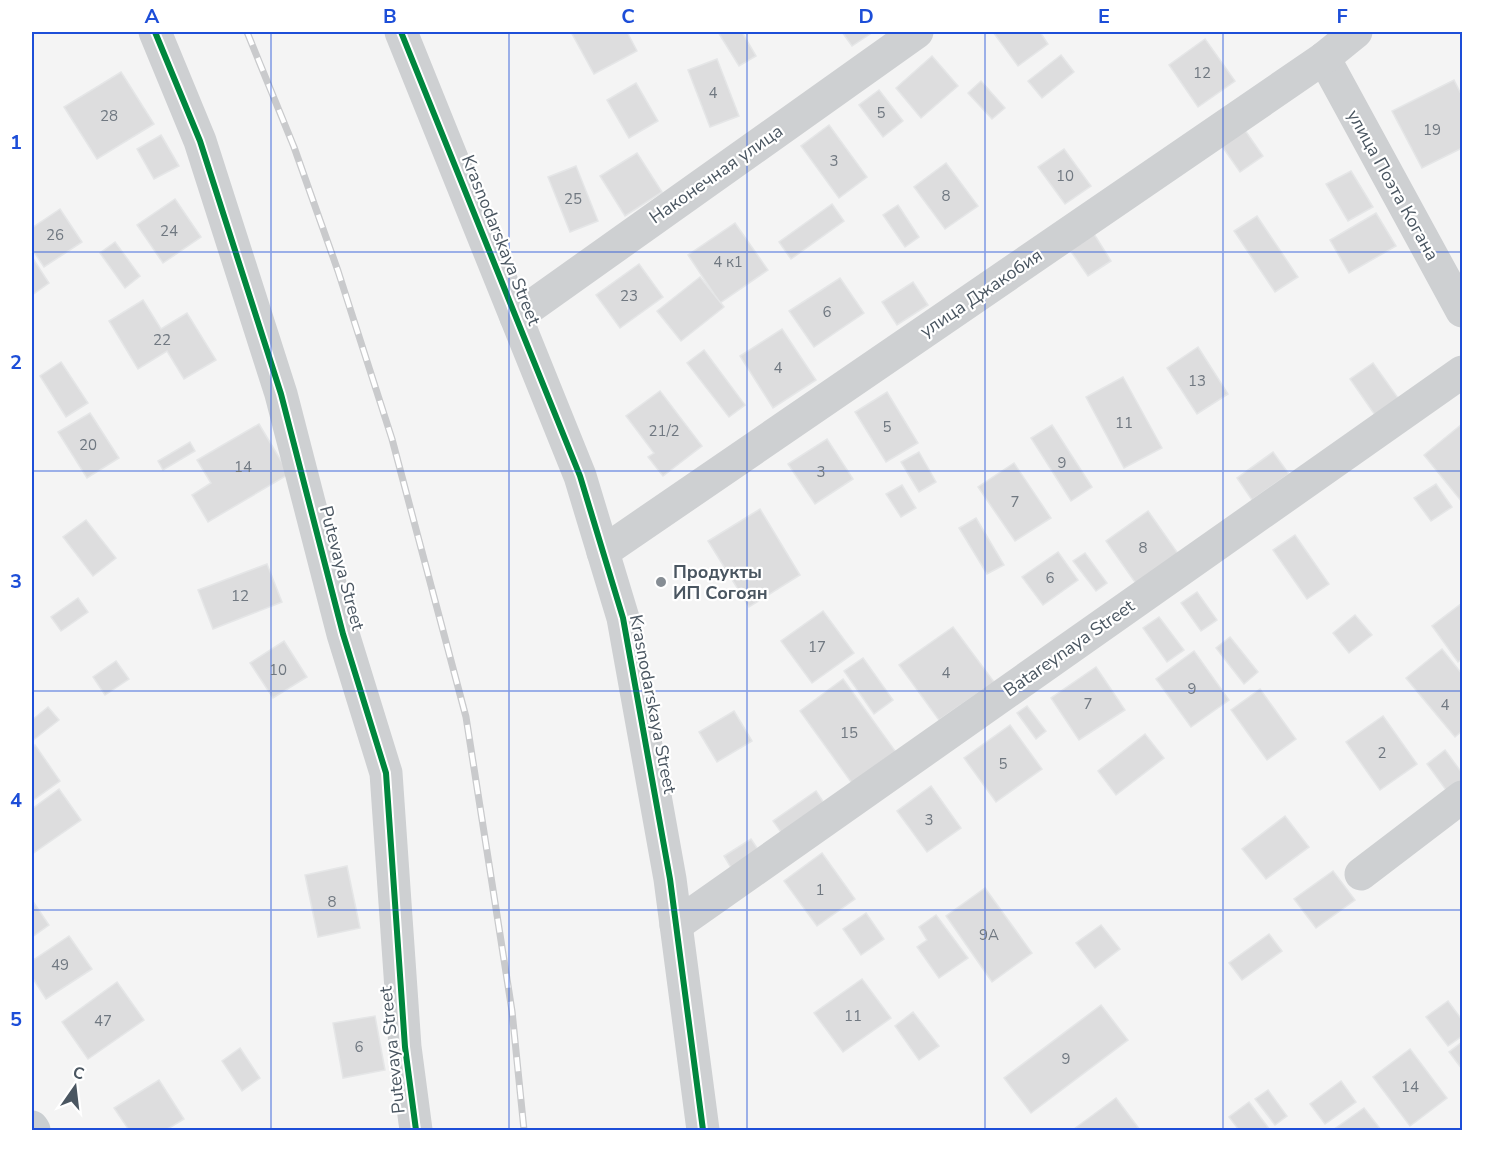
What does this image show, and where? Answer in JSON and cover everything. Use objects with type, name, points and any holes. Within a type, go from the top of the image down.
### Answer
[{"type":"street","name":"Putevaya Street","points":[[155,32],[200,141],[277,383],[343,634],[386,773],[405,1047],[416,1131]]},
{"type":"street","name":"Krasnodarskaya Street","points":[[401,32],[580,476],[623,618],[676,925],[703,1131]]},
{"type":"street","name":"Наконечная улица","points":[[516,317],[917,32]]},
{"type":"street","name":"улица Джакобия","points":[[603,552],[1324,58],[1356,32]]},
{"type":"street","name":"улица Поэта Когана","points":[[1324,58],[1462,311]]},
{"type":"street","name":"Batareynaya Street","points":[[676,925],[1462,372]]},
{"type":"street","points":[[1361,874],[1462,797]]},
{"type":"building","points":[[571,32],[627,32],[637,51],[594,74]]},
{"type":"building","points":[[718,32],[742,32],[756,56],[739,66]]},
{"type":"building","points":[[842,32],[873,32],[852,46]]},
{"type":"building","points":[[993,32],[1040,32],[1048,44],[1018,66]]},
{"type":"building","points":[[1205,39],[1235,81],[1198,107],[1169,65]]},
{"type":"building","points":[[1061,55],[1074,72],[1042,98],[1028,81]]},
{"type":"building","points":[[932,56],[958,86],[921,118],[896,88]]},
{"type":"building","points":[[717,59],[739,116],[710,127],[688,70]]},
{"type":"building","points":[[121,72],[154,124],[97,159],[64,107]]},
{"type":"building","points":[[1454,80],[1462,96],[1462,148],[1422,168],[1392,111]]},
{"type":"building","points":[[981,81],[1005,108],[992,119],[968,93]]},
{"type":"building","points":[[636,83],[658,121],[629,138],[607,100]]},
{"type":"building","points":[[879,90],[903,121],[883,137],[859,105]]},
{"type":"building","points":[[829,125],[867,177],[839,198],[801,146]]},
{"type":"building","points":[[1242,126],[1263,156],[1240,172],[1219,142]]},
{"type":"building","points":[[161,135],[179,166],[154,179],[137,149]]},
{"type":"building","points":[[1064,149],[1091,186],[1065,204],[1038,167]]},
{"type":"building","points":[[637,153],[662,192],[625,216],[600,176]]},
{"type":"building","points":[[946,163],[978,206],[945,229],[914,187]]},
{"type":"building","points":[[576,166],[598,221],[570,232],[548,177]]},
{"type":"building","points":[[1351,171],[1373,207],[1348,221],[1326,184]]},
{"type":"building","points":[[175,199],[201,237],[163,263],[137,225]]},
{"type":"building","points":[[832,204],[844,221],[791,259],[779,242]]},
{"type":"building","points":[[898,205],[919,237],[905,247],[883,215]]},
{"type":"building","points":[[60,209],[82,242],[44,267],[32,249],[32,228]]},
{"type":"building","points":[[1376,213],[1396,246],[1349,273],[1330,240]]},
{"type":"building","points":[[1257,216],[1298,277],[1275,292],[1234,231]]},
{"type":"building","points":[[735,223],[768,270],[720,303],[688,255]]},
{"type":"building","points":[[1094,234],[1111,261],[1088,276],[1070,250]]},
{"type":"building","points":[[115,242],[140,276],[125,288],[100,253]]},
{"type":"building","points":[[32,257],[49,283],[32,295]]},
{"type":"building","points":[[639,264],[663,297],[620,328],[596,295]]},
{"type":"building","points":[[700,277],[724,307],[681,341],[657,311]]},
{"type":"building","points":[[840,278],[864,313],[814,347],[789,311]]},
{"type":"building","points":[[913,282],[928,305],[897,325],[882,302]]},
{"type":"building","points":[[143,300],[161,329],[187,313],[216,360],[184,379],[167,351],[138,369],[109,321]]},
{"type":"building","points":[[782,329],[816,380],[773,408],[740,356]]},
{"type":"building","points":[[1198,347],[1228,394],[1197,414],[1167,368]]},
{"type":"building","points":[[704,350],[745,405],[729,417],[687,363]]},
{"type":"building","points":[[61,362],[88,403],[66,417],[40,376]]},
{"type":"building","points":[[1373,363],[1398,398],[1375,415],[1350,379]]},
{"type":"building","points":[[1123,377],[1162,448],[1124,468],[1086,397]]},
{"type":"building","points":[[660,391],[702,446],[663,476],[648,457],[654,453],[626,416]]},
{"type":"building","points":[[887,392],[918,443],[886,462],[855,412]]},
{"type":"building","points":[[90,413],[119,458],[87,478],[58,432]]},
{"type":"building","points":[[259,424],[289,474],[208,522],[192,495],[211,483],[197,460]]},
{"type":"building","points":[[1462,424],[1462,502],[1424,455]]},
{"type":"building","points":[[1052,425],[1092,487],[1071,501],[1031,438]]},
{"type":"building","points":[[827,439],[853,479],[815,504],[788,464]]},
{"type":"building","points":[[190,442],[195,451],[163,470],[158,461]]},
{"type":"building","points":[[919,452],[936,482],[919,492],[901,462]]},
{"type":"building","points":[[1273,452],[1289,474],[1252,500],[1237,478]]},
{"type":"building","points":[[1014,463],[1051,518],[1015,541],[978,487]]},
{"type":"building","points":[[1436,484],[1452,507],[1431,521],[1414,498]]},
{"type":"building","points":[[902,485],[916,508],[901,517],[886,494]]},
{"type":"building","points":[[760,509],[800,575],[749,607],[708,541]]},
{"type":"building","points":[[1148,511],[1179,555],[1137,585],[1106,541]]},
{"type":"building","points":[[976,518],[1004,565],[987,574],[959,528]]},
{"type":"building","points":[[86,520],[116,558],[93,576],[63,537]]},
{"type":"building","points":[[1295,535],[1329,584],[1307,599],[1273,550]]},
{"type":"building","points":[[1058,552],[1078,580],[1043,605],[1022,577]]},
{"type":"building","points":[[1085,553],[1107,583],[1096,591],[1073,561]]},
{"type":"building","points":[[267,564],[282,602],[213,629],[198,590]]},
{"type":"building","points":[[1197,592],[1217,620],[1201,631],[1181,603]]},
{"type":"building","points":[[78,598],[88,612],[61,631],[51,617]]},
{"type":"building","points":[[1462,603],[1462,659],[1458,662],[1432,626]]},
{"type":"building","points":[[823,611],[854,653],[812,683],[781,641]]},
{"type":"building","points":[[1355,615],[1372,635],[1349,653],[1333,633]]},
{"type":"building","points":[[1159,617],[1184,650],[1167,662],[1143,628]]},
{"type":"building","points":[[953,627],[994,682],[939,720],[899,665]]},
{"type":"building","points":[[1230,637],[1258,672],[1244,684],[1216,648]]},
{"type":"building","points":[[284,641],[307,677],[273,698],[250,663]]},
{"type":"building","points":[[1442,649],[1462,674],[1462,731],[1455,737],[1406,678]]},
{"type":"building","points":[[1194,651],[1229,700],[1191,727],[1156,679]]},
{"type":"building","points":[[863,658],[893,700],[874,714],[844,671]]},
{"type":"building","points":[[116,661],[129,679],[105,695],[93,677]]},
{"type":"building","points":[[1096,667],[1125,710],[1079,740],[1051,698]]},
{"type":"building","points":[[843,679],[898,755],[854,786],[800,711]]},
{"type":"building","points":[[1260,689],[1296,739],[1267,760],[1231,710]]},
{"type":"building","points":[[1027,706],[1046,731],[1036,739],[1017,713]]},
{"type":"building","points":[[48,707],[59,720],[32,741],[32,720]]},
{"type":"building","points":[[734,711],[752,741],[717,762],[699,732]]},
{"type":"building","points":[[1383,716],[1417,764],[1380,790],[1346,742]]},
{"type":"building","points":[[1010,725],[1042,769],[996,802],[964,758]]},
{"type":"building","points":[[1145,734],[1164,758],[1116,795],[1098,771]]},
{"type":"building","points":[[35,745],[60,781],[32,801],[32,748]]},
{"type":"building","points":[[1445,750],[1462,773],[1462,784],[1449,794],[1427,764]]},
{"type":"building","points":[[931,786],[961,828],[927,852],[897,811]]},
{"type":"building","points":[[59,789],[81,820],[32,854],[32,809]]},
{"type":"building","points":[[816,791],[828,809],[786,839],[773,821]]},
{"type":"building","points":[[1285,816],[1309,847],[1266,879],[1242,849]]},
{"type":"building","points":[[751,839],[761,854],[733,871],[724,856]]},
{"type":"building","points":[[822,853],[855,899],[817,926],[784,881]]},
{"type":"building","points":[[347,866],[360,928],[318,937],[305,875]]},
{"type":"building","points":[[1333,871],[1355,900],[1316,928],[1294,899]]},
{"type":"building","points":[[985,888],[1032,953],[992,982],[946,916]]},
{"type":"building","points":[[32,900],[49,925],[32,937]]},
{"type":"building","points":[[866,913],[884,939],[861,955],[843,929]]},
{"type":"building","points":[[936,915],[968,958],[939,978],[917,947],[927,940],[919,927]]},
{"type":"building","points":[[1101,925],[1120,949],[1095,968],[1076,943]]},
{"type":"building","points":[[1269,934],[1282,951],[1242,980],[1229,963]]},
{"type":"building","points":[[69,936],[92,969],[46,999],[32,977],[32,961]]},
{"type":"building","points":[[862,979],[891,1018],[843,1052],[814,1013]]},
{"type":"building","points":[[117,982],[144,1020],[88,1059],[62,1022]]},
{"type":"building","points":[[1448,1001],[1462,1020],[1462,1036],[1448,1046],[1426,1017]]},
{"type":"building","points":[[1101,1005],[1128,1040],[1031,1113],[1004,1078]]},
{"type":"building","points":[[913,1012],[939,1046],[919,1060],[895,1026]]},
{"type":"building","points":[[375,1016],[385,1070],[343,1078],[333,1023]]},
{"type":"building","points":[[1462,1042],[1462,1069],[1449,1052]]},
{"type":"building","points":[[240,1048],[260,1078],[242,1091],[222,1061]]},
{"type":"building","points":[[1410,1049],[1447,1098],[1410,1126],[1373,1077]]},
{"type":"building","points":[[159,1080],[184,1119],[166,1130],[129,1130],[114,1108]]},
{"type":"building","points":[[1341,1081],[1356,1102],[1325,1124],[1310,1104]]},
{"type":"building","points":[[1268,1090],[1287,1116],[1275,1125],[1255,1099]]},
{"type":"building","points":[[1116,1098],[1140,1130],[1074,1129]]},
{"type":"building","points":[[1249,1102],[1270,1130],[1239,1130],[1229,1117]]},
{"type":"building","points":[[1364,1108],[1381,1130],[1333,1130]]},
{"type":"railway","points":[[247,32],[294,147],[338,271],[392,439],[466,717],[512,1011],[524,1130]]},
{"type":"cycle path","points":[[155,32],[200,141],[281,394],[343,634],[386,773],[405,1047],[416,1130]]},
{"type":"cycle path","points":[[401,32],[580,476],[623,618],[670,879],[703,1130]]},
{"type":"place","name":"Продукты ИП Согоян","points":[[661,582]]}]
